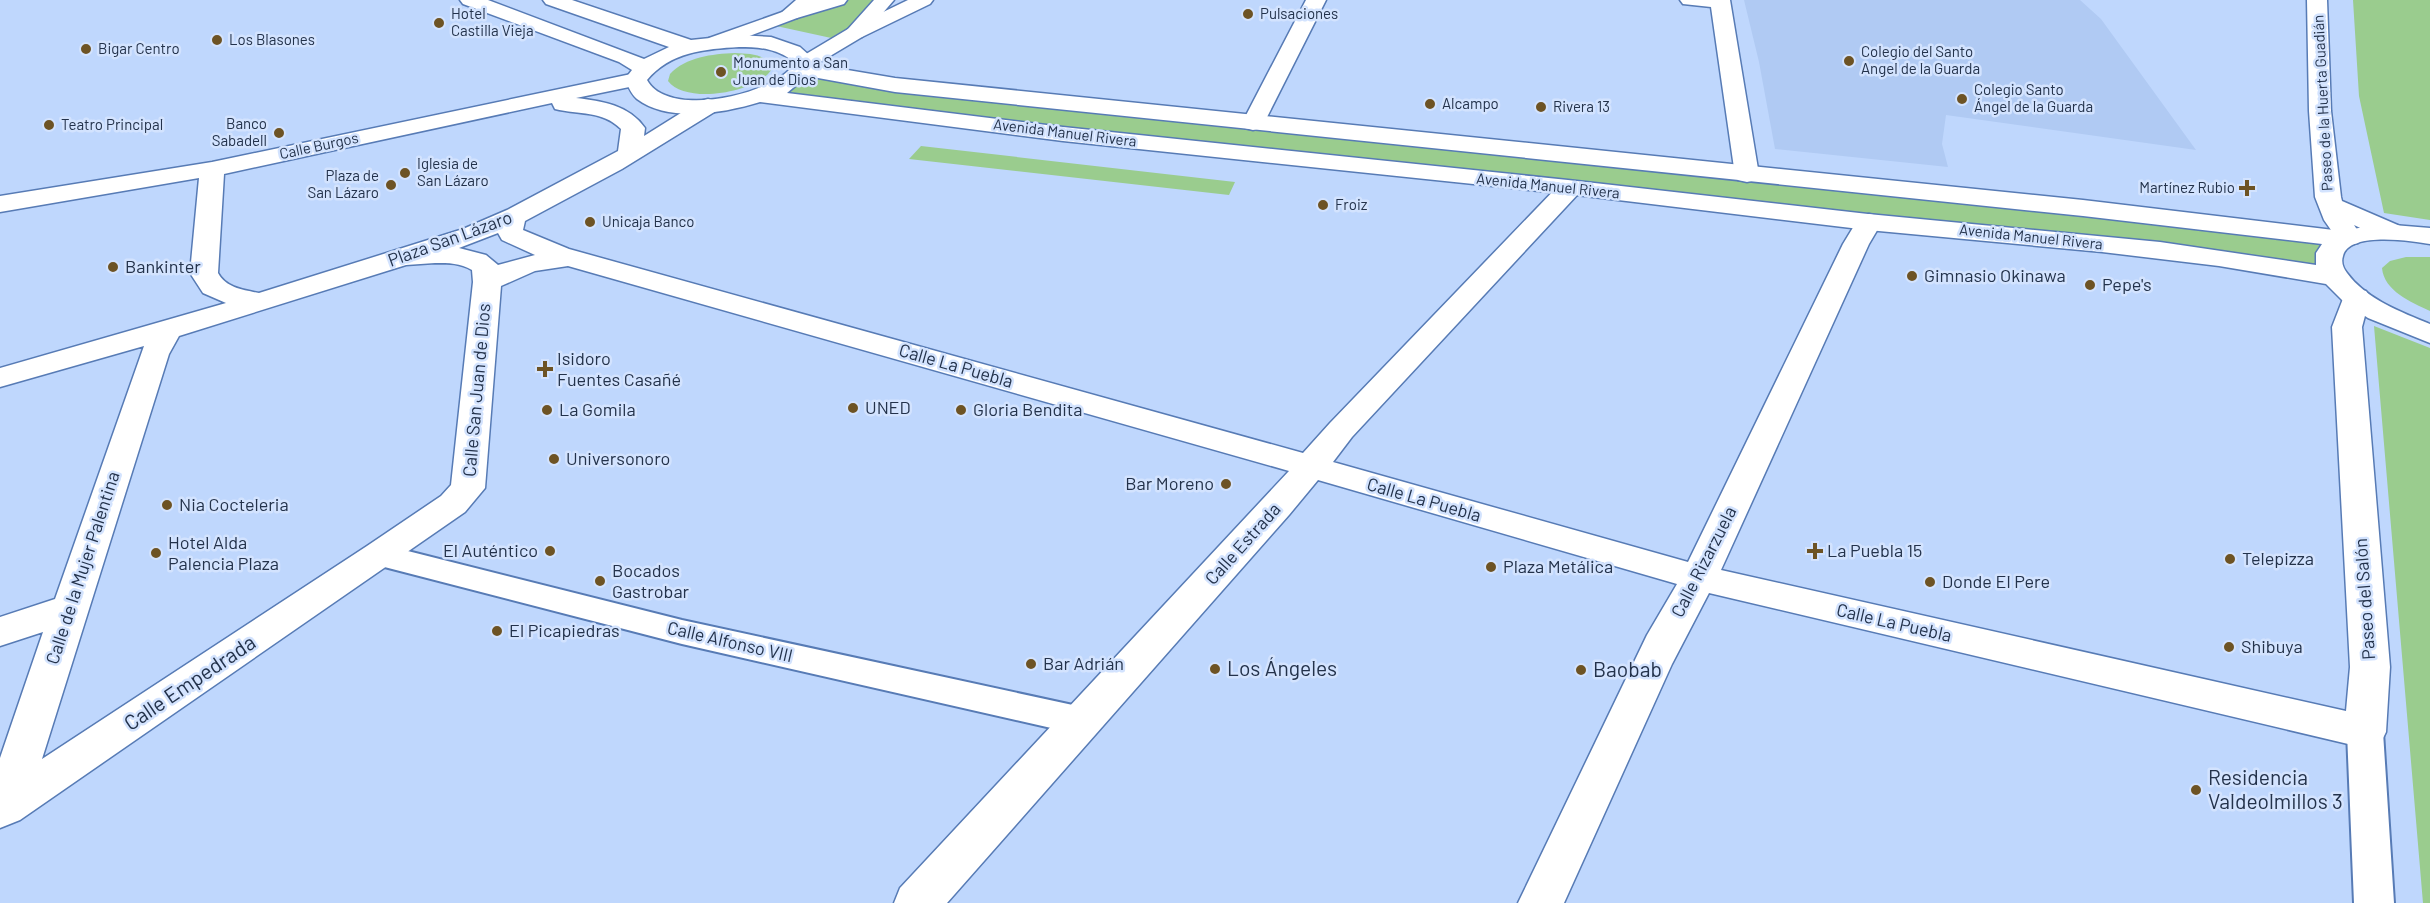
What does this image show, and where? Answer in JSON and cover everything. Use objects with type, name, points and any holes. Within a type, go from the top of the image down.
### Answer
[{"type":"street","points":[[470,0],[626,58],[640,74],[671,53],[716,42],[759,41],[777,44],[791,49],[800,56],[803,66]]},
{"type":"street","points":[[553,0],[690,47]]},
{"type":"street","points":[[790,14],[808,0]]},
{"type":"street","points":[[716,42],[790,14],[837,0]]},
{"type":"street","points":[[855,33],[884,0]]},
{"type":"street","points":[[855,33],[923,0]]},
{"type":"street","points":[[1253,123],[1316,0]]},
{"type":"street","points":[[1689,0],[1720,1],[1747,174]]},
{"type":"street","name":"Paseo de la Huerta Guadián","points":[[2317,0],[2320,111],[2330,205],[2346,238]]},
{"type":"street","name":"Plaza San Lázaro","points":[[640,74],[638,88],[646,97],[662,102],[708,106],[761,96],[788,83],[803,66],[855,33]]},
{"type":"street","name":"Avenida Manuel Rivera","points":[[803,66],[895,85],[2083,207],[2346,238],[2365,232],[2391,232]]},
{"type":"street","name":"Calle Burgos","points":[[0,204],[212,169],[536,101],[640,74]]},
{"type":"street","name":"Avenida Manuel Rivera","points":[[761,96],[1379,169],[1869,222],[2166,250],[2267,263],[2345,287],[2388,316],[2430,334]]},
{"type":"street","points":[[536,101],[600,107],[619,114],[633,128],[630,154]]},
{"type":"street","name":"Plaza San Lázaro","points":[[0,378],[167,331],[404,257],[514,216],[672,131],[708,106]]},
{"type":"street","points":[[212,169],[204,273],[207,283],[226,294],[261,302]]},
{"type":"street","name":"Calle Estrada","points":[[917,903],[1277,507],[1309,467],[1570,188]]},
{"type":"street","name":"Paseo de la Huerta Guadián","points":[[2330,205],[2391,232]]},
{"type":"street","name":"Calle La Puebla","points":[[514,216],[510,228],[511,234],[569,257],[1699,578],[2365,732]]},
{"type":"street","name":"Calle Rizarzuela","points":[[1541,903],[1665,635],[1699,578],[1856,244],[1869,222]]},
{"type":"street","points":[[2391,232],[2430,236]]},
{"type":"street","points":[[2345,287],[2328,265],[2328,254],[2333,246],[2346,238]]},
{"type":"street","name":"Calle San Juan de Dios","points":[[380,555],[453,504],[468,488],[487,282],[485,266],[475,259],[455,255],[404,257]]},
{"type":"street","points":[[487,282],[502,272],[523,264],[569,257]]},
{"type":"street","name":"Paseo del Salón","points":[[2345,287],[2370,667],[2365,732],[2373,903]]},
{"type":"street","name":"Calle de la Mujer Palentina","points":[[3,808],[154,354],[167,331]]},
{"type":"street","name":"Calle Alfonso VIII","points":[[380,555],[682,632],[1082,721]]},
{"type":"street","name":"Calle Empedrada","points":[[3,808],[380,555]]},
{"type":"street","points":[[0,632],[70,608]]},
{"type":"shaded area","name":"Colegio Santo Ángel de la Guarda","points":[[1744,0],[2080,0],[2101,19],[2196,150],[1946,115],[1942,144],[1948,167],[1775,149],[1759,62]]},
{"type":"green space","points":[[837,0],[884,0],[845,41],[767,24]]},
{"type":"green space","points":[[2353,0],[2430,0],[2430,220],[2384,213],[2359,96]]},
{"type":"green space","points":[[735,53],[762,57],[772,69],[752,84],[721,93],[690,93],[677,88],[668,81],[670,74],[676,68],[692,60]]},
{"type":"green space","points":[[802,69],[2344,239],[2334,277],[761,96]]},
{"type":"green space","points":[[921,146],[1235,182],[1229,195],[909,159]]},
{"type":"green space","points":[[2406,257],[2430,257],[2430,311],[2400,295],[2384,276],[2382,268],[2390,261]]},
{"type":"green space","points":[[2374,326],[2430,348],[2430,903],[2423,903]]},
{"type":"place","name":"Pulsaciones","points":[[1248,14]]},
{"type":"place","name":"Hotel Castilla Vieja","points":[[439,23]]},
{"type":"place","name":"Los Blasones","points":[[217,40]]},
{"type":"place","name":"Bigar Centro","points":[[86,49]]},
{"type":"place","name":"Colegio del Santo Angel de la Guarda","points":[[1849,61]]},
{"type":"place","name":"Monumento a San Juan de Dios","points":[[721,72]]},
{"type":"place","name":"Colegio Santo Ángel de la Guarda","points":[[1962,99]]},
{"type":"place","name":"Alcampo","points":[[1430,104]]},
{"type":"place","name":"Rivera 13","points":[[1541,107]]},
{"type":"place","name":"Teatro Principal","points":[[49,125]]},
{"type":"place","name":"Banco Sabadell","points":[[279,133]]},
{"type":"place","name":"Iglesia de San Lázaro","points":[[405,173]]},
{"type":"place","name":"Plaza de San Lázaro","points":[[391,185]]},
{"type":"place","name":"Martínez Rubio","points":[[2247,188]]},
{"type":"place","name":"Froiz","points":[[1323,205]]},
{"type":"place","name":"Unicaja Banco","points":[[590,222]]},
{"type":"place","name":"Bankinter","points":[[113,267]]},
{"type":"place","name":"Gimnasio Okinawa","points":[[1912,276]]},
{"type":"place","name":"Pepe's","points":[[2090,285]]},
{"type":"place","name":"Isidoro Fuentes Casañé","points":[[545,369]]},
{"type":"place","name":"UNED","points":[[853,408]]},
{"type":"place","name":"La Gomila","points":[[547,410]]},
{"type":"place","name":"Gloria Bendita","points":[[961,410]]},
{"type":"place","name":"Universonoro","points":[[554,459]]},
{"type":"place","name":"Bar Moreno","points":[[1226,484]]},
{"type":"place","name":"Nia Cocteleria","points":[[167,505]]},
{"type":"place","name":"El Auténtico","points":[[550,551]]},
{"type":"place","name":"La Puebla 15","points":[[1815,551]]},
{"type":"place","name":"Hotel Alda Palencia Plaza","points":[[156,553]]},
{"type":"place","name":"Telepizza","points":[[2230,559]]},
{"type":"place","name":"Plaza Metálica","points":[[1491,567]]},
{"type":"place","name":"Bocados Gastrobar","points":[[600,581]]},
{"type":"place","name":"Donde El Pere","points":[[1930,582]]},
{"type":"place","name":"El Picapiedras","points":[[497,631]]},
{"type":"place","name":"Shibuya","points":[[2229,647]]},
{"type":"place","name":"Bar Adrián","points":[[1031,664]]},
{"type":"place","name":"Los Ángeles","points":[[1215,669]]},
{"type":"place","name":"Baobab","points":[[1581,670]]},
{"type":"place","name":"Residencia Valdeolmillos 3","points":[[2196,790]]}]
